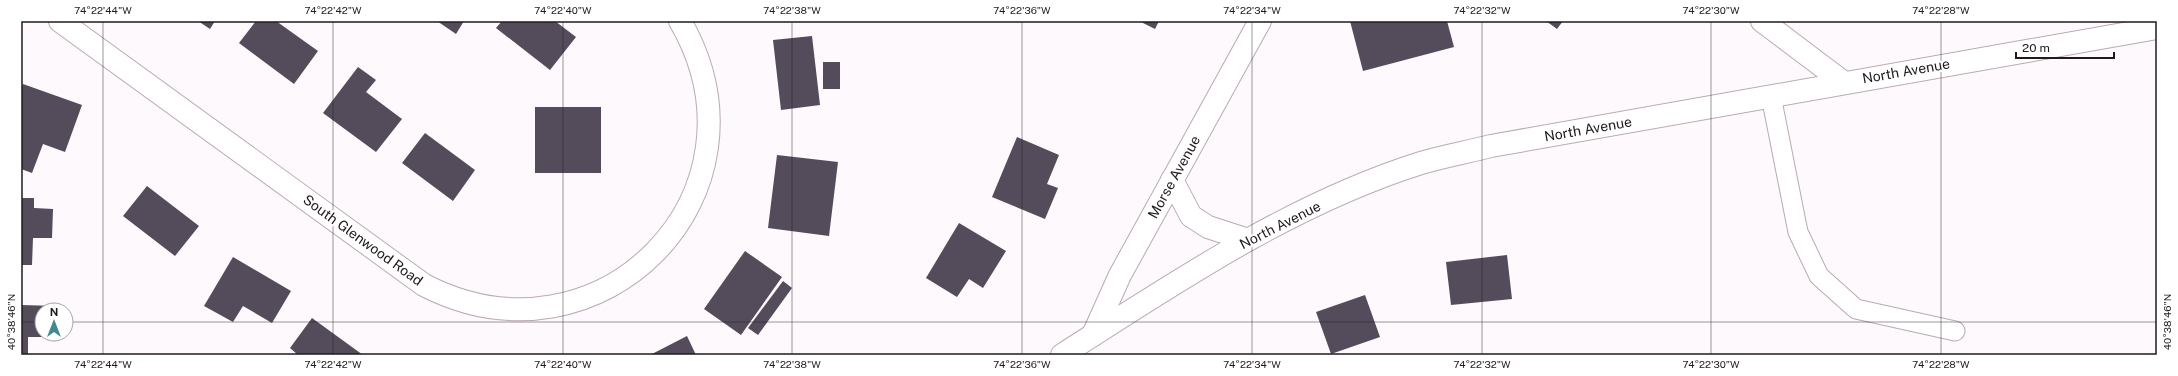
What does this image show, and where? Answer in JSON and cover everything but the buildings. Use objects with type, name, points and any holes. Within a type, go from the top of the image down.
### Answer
[{"type":"street","name":"South Glenwood Road","points":[[60,21],[424,286],[442,295],[472,304],[519,311],[559,307],[596,295],[614,286],[646,263],[673,233],[693,199],[700,180],[708,141],[708,101],[700,63],[693,44],[680,21]]},
{"type":"street","name":"Morse Avenue","points":[[1094,335],[1120,275],[1260,21]]},
{"type":"street","points":[[1762,21],[1843,82]]},
{"type":"street","name":"North Avenue","points":[[1062,355],[1248,240],[1345,192],[1421,163],[1491,146],[2152,26]]},
{"type":"street","points":[[1172,180],[1191,216],[1208,227],[1248,240]]},
{"type":"lane","points":[[1771,96],[1798,232],[1819,276],[1856,309],[1955,330]]}]
